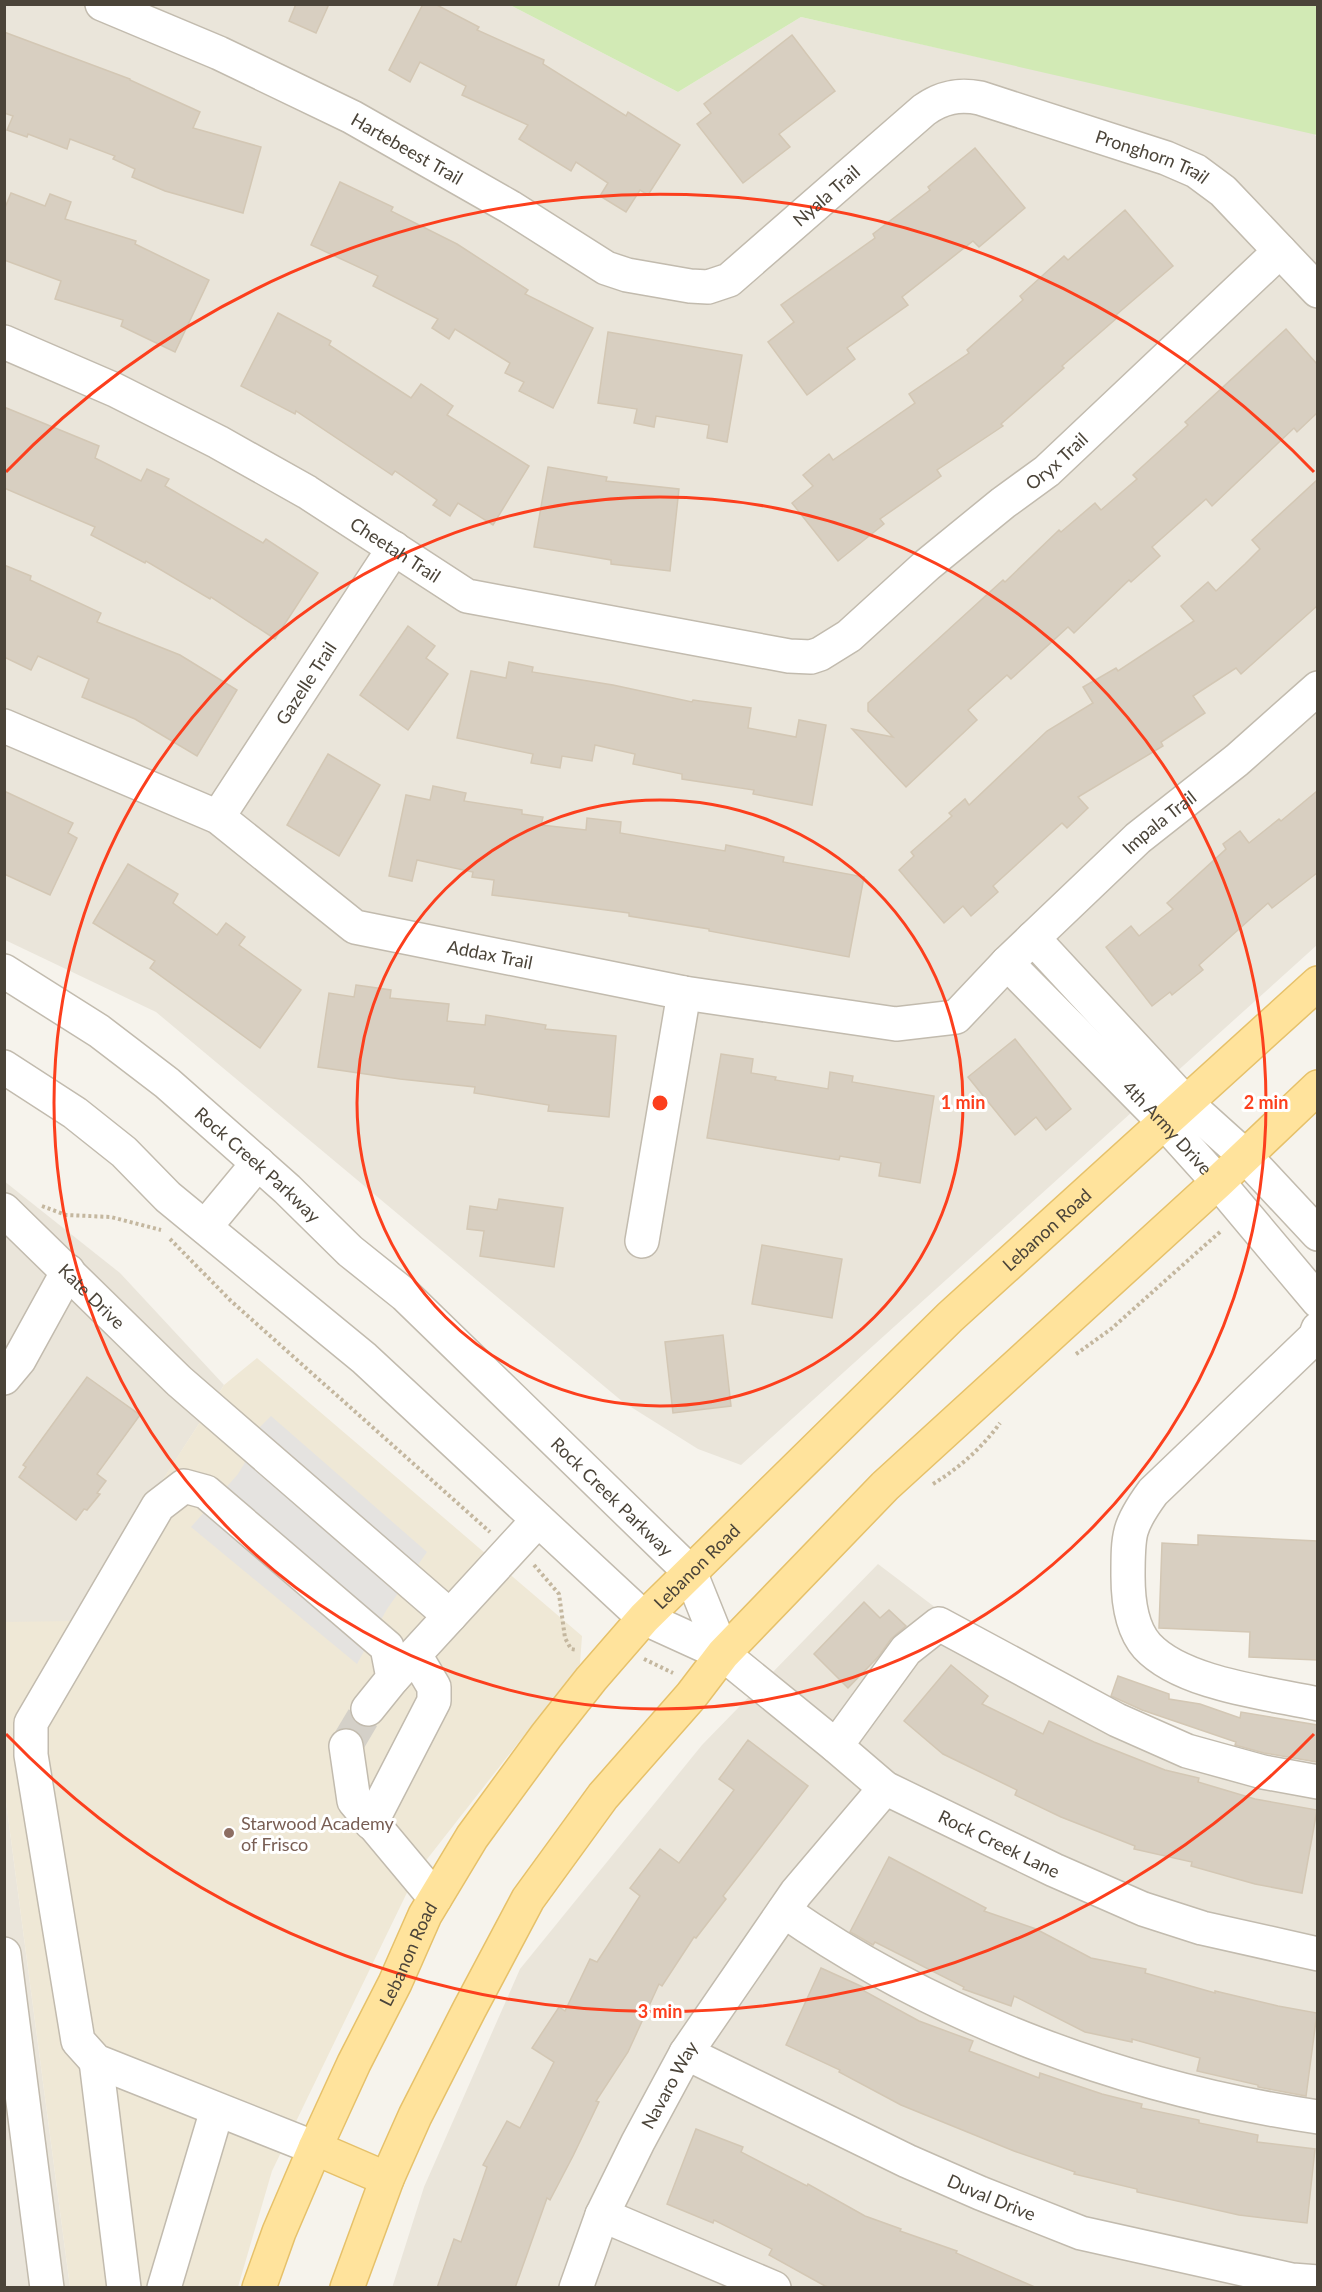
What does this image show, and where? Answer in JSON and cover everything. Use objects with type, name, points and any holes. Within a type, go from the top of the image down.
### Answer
[{"type":"main road","name":"Lebanon Road","points":[[259,2288],[279,2232],[315,2148],[354,2063],[395,1983],[424,1915],[472,1838],[539,1745],[644,1618],[950,1317],[1317,983]]},
{"type":"main road","points":[[347,2288],[387,2179],[447,2052],[528,1899],[603,1796],[699,1686],[723,1654],[885,1486],[1218,1182],[1317,1087]]},
{"type":"main road","points":[[315,2148],[387,2179]]},
{"type":"street","name":"Hartebeest Trail","points":[[102,4],[219,53],[352,117],[510,207],[606,268],[627,275],[690,286],[708,286]]},
{"type":"street","name":"Pronghorn Trail","points":[[943,99],[960,96],[980,98],[1177,161],[1206,177],[1223,191],[1317,291]]},
{"type":"street","name":"Nyala Trail","points":[[708,286],[729,280],[737,274],[924,110],[943,99]]},
{"type":"street","name":"Oryx Trail","points":[[820,654],[849,636],[927,565],[1003,503],[1047,471],[1280,251]]},
{"type":"street","name":"Cheetah Trail","points":[[4,342],[104,385],[187,425],[307,492],[450,587],[475,598],[789,656],[811,657],[820,654]]},
{"type":"street","name":"Gazelle Trail","points":[[218,817],[394,548]]},
{"type":"street","name":"Impala Trail","points":[[1007,963],[1138,838],[1237,760],[1317,688]]},
{"type":"street","name":"Addax Trail","points":[[4,726],[218,817],[354,927],[684,993],[896,1024],[956,1017],[1007,963]]},
{"type":"street","name":"4th Army Drive","points":[[1033,938],[1175,1112],[1218,1182],[1317,1301]]},
{"type":"street","name":"4th Army Drive","points":[[1007,963],[1175,1112],[1245,1156],[1317,1234]]},
{"type":"street","name":"Rock Creek Parkway","points":[[4,971],[108,1038],[167,1083],[287,1189],[350,1251],[405,1295],[690,1572],[723,1654]]},
{"type":"street","points":[[642,1241],[684,993]]},
{"type":"street","points":[[4,1067],[91,1126],[124,1152],[168,1197],[364,1358],[644,1618],[723,1654]]},
{"type":"street","points":[[205,1227],[258,1163]]},
{"type":"street","name":"Kate Drive","points":[[4,1210],[179,1381],[450,1616]]},
{"type":"street","points":[[4,1378],[19,1360],[68,1271]]},
{"type":"street","points":[[1317,1329],[1315,1337],[1153,1492],[1136,1515],[1128,1539],[1128,1587],[1133,1622],[1145,1645],[1168,1664],[1208,1680],[1317,1704]]},
{"type":"street","points":[[315,2148],[96,2061],[78,2041],[31,1755],[31,1723],[158,1506],[184,1486],[206,1492],[387,1647],[404,1666],[434,1686],[434,1701],[370,1823]]},
{"type":"street","points":[[368,1709],[404,1666],[538,1520]]},
{"type":"street","points":[[836,1746],[906,1650],[939,1624],[1117,1720],[1188,1751],[1263,1772],[1317,1782]]},
{"type":"street","name":"Rock Creek Lane","points":[[723,1654],[885,1788],[1054,1870],[1143,1910],[1202,1928],[1317,1954]]},
{"type":"street","points":[[346,1746],[354,1801],[370,1823],[435,1898]]},
{"type":"street","name":"Navaro Way","points":[[576,2288],[603,2215],[638,2142],[686,2053],[796,1893],[885,1788]]},
{"type":"street","points":[[784,1911],[828,1942],[905,1984],[996,2028],[1132,2077],[1277,2111],[1317,2117]]},
{"type":"street","points":[[4,1954],[47,2288]]},
{"type":"street","name":"Duval Drive","points":[[686,2053],[907,2161],[1081,2233],[1292,2280],[1317,2282]]},
{"type":"street","points":[[96,2061],[124,2288]]},
{"type":"street","points":[[165,2288],[217,2110]]},
{"type":"street","points":[[603,2215],[774,2288]]},
{"type":"path","points":[[39,1205],[66,1215],[111,1217],[161,1230],[231,1301],[511,1550],[536,1567],[558,1594],[565,1638],[571,1649],[576,1651],[582,1646]]},
{"type":"path","points":[[1069,1359],[1111,1329],[1223,1229]]},
{"type":"path","points":[[926,1488],[951,1473],[988,1440],[1004,1418]]},
{"type":"path","points":[[619,1647],[699,1686]]},
{"type":"shaded area","points":[[4,5],[510,5],[678,92],[801,17],[1314,133],[1317,138],[1317,945],[741,1465],[698,1449],[623,1402],[156,1012],[5,940]]},
{"type":"shaded area","points":[[4,1181],[120,1273],[224,1385],[71,1622],[5,1622]]},
{"type":"shaded area","name":"Starwood Academy of Frisco","points":[[257,1358],[582,1636],[580,1664],[417,1872],[272,2171],[238,2287],[70,2287],[5,1794],[4,1622],[71,1621],[224,1385]]},
{"type":"shaded area","points":[[271,1416],[427,1552],[387,1609],[357,1664],[191,1527],[238,1474],[247,1459],[258,1429]]},
{"type":"shaded area","points":[[878,1564],[1064,1705],[1317,1793],[1317,2287],[392,2288],[424,2187],[520,1969],[702,1745]]},
{"type":"shaded area","points":[[5,1794],[70,2287],[5,2287]]},
{"type":"green space","points":[[510,5],[1317,5],[1317,135],[801,17],[678,92]]},
{"type":"building","points":[[296,4],[329,4],[316,33],[289,21]]},
{"type":"building","points":[[423,4],[435,4],[479,27],[477,30],[544,60],[543,64],[626,116],[628,112],[680,145],[648,195],[640,190],[626,212],[600,196],[608,183],[576,162],[571,171],[519,139],[528,125],[462,95],[466,86],[420,62],[410,82],[389,70]]},
{"type":"building","points":[[4,32],[130,79],[200,112],[193,128],[261,147],[243,213],[165,191],[132,177],[135,169],[113,159],[115,156],[70,139],[67,149],[28,134],[27,137],[7,130],[13,116],[4,113]]},
{"type":"building","points":[[792,35],[835,91],[779,134],[790,147],[743,183],[697,124],[711,113],[704,104]]},
{"type":"building","points":[[975,148],[1025,208],[979,247],[973,241],[902,297],[908,305],[847,348],[855,359],[807,395],[768,342],[794,322],[781,305],[875,238],[873,234],[930,190],[928,187]]},
{"type":"building","points":[[340,182],[393,207],[391,211],[457,244],[528,290],[525,294],[593,328],[553,408],[519,391],[524,382],[505,373],[510,363],[455,329],[449,339],[432,328],[438,319],[373,286],[378,276],[311,245]]},
{"type":"building","points":[[11,193],[45,206],[50,194],[71,202],[65,219],[136,241],[135,244],[209,280],[175,352],[121,326],[123,320],[55,299],[61,281],[4,260],[4,210]]},
{"type":"building","points":[[1125,210],[1173,266],[1116,315],[1118,317],[1001,424],[1003,426],[937,470],[941,476],[880,519],[884,524],[838,561],[792,503],[813,486],[803,475],[829,454],[833,460],[915,403],[909,394],[969,353],[967,350],[1023,300],[1020,296],[1064,256],[1068,260]]},
{"type":"building","points":[[278,313],[331,341],[329,345],[411,398],[421,384],[453,406],[447,415],[529,466],[493,525],[458,503],[450,516],[433,505],[437,500],[395,471],[392,475],[296,411],[295,414],[241,386]]},
{"type":"building","points":[[1286,329],[1317,364],[1317,413],[1297,432],[1294,428],[1212,506],[1206,499],[1152,547],[1160,556],[1131,582],[1129,580],[1074,633],[1068,627],[1011,679],[1007,675],[968,710],[977,720],[906,787],[852,729],[893,737],[868,711],[868,703],[1003,580],[1005,582],[1059,530],[1061,532],[1095,503],[1101,510],[1137,479],[1133,475],[1188,425],[1185,422]]},
{"type":"building","points":[[608,332],[742,355],[727,442],[707,438],[709,425],[656,416],[654,427],[634,423],[637,409],[598,403]]},
{"type":"building","points":[[4,407],[99,446],[95,458],[141,481],[147,469],[169,479],[165,486],[263,543],[266,539],[318,573],[275,639],[211,597],[210,599],[146,561],[145,563],[91,535],[95,527],[4,488]]},
{"type":"building","points":[[548,467],[607,477],[606,481],[679,489],[670,571],[611,564],[611,560],[534,547]]},
{"type":"building","points":[[1317,480],[1317,606],[1241,674],[1236,668],[1193,696],[1205,713],[1161,742],[1163,746],[1078,797],[1088,808],[1067,828],[1062,823],[993,886],[998,892],[971,916],[963,906],[944,923],[899,870],[914,856],[911,852],[952,816],[949,813],[965,799],[969,805],[1047,731],[1093,703],[1083,687],[1116,668],[1118,671],[1194,621],[1181,606],[1208,582],[1216,591],[1260,549],[1252,540]]},
{"type":"building","points":[[4,565],[31,576],[30,580],[101,613],[97,622],[180,655],[237,690],[197,756],[135,719],[82,697],[89,679],[38,656],[31,670],[4,657]]},
{"type":"building","points":[[408,626],[435,646],[426,658],[448,674],[408,730],[360,695]]},
{"type":"building","points":[[509,662],[533,667],[532,672],[613,685],[692,702],[693,700],[751,708],[748,728],[796,737],[799,720],[826,725],[812,805],[753,794],[754,790],[682,779],[682,774],[633,764],[635,754],[595,745],[592,761],[562,756],[560,768],[531,763],[533,754],[457,738],[471,671],[506,678]]},
{"type":"building","points":[[328,754],[380,785],[339,856],[287,825]]},
{"type":"building","points":[[433,786],[466,793],[464,801],[522,810],[522,814],[543,817],[541,825],[586,830],[587,818],[621,822],[620,833],[725,851],[726,845],[784,857],[783,862],[864,877],[849,957],[709,931],[709,929],[629,916],[629,913],[492,895],[494,880],[472,877],[473,872],[417,860],[412,881],[389,876],[406,795],[430,800]]},
{"type":"building","points":[[4,791],[73,823],[68,833],[77,838],[50,895],[4,874]]},
{"type":"building","points":[[1317,791],[1317,873],[1272,908],[1268,903],[1199,965],[1203,970],[1172,995],[1170,992],[1152,1006],[1106,947],[1131,926],[1139,936],[1173,909],[1167,903],[1226,849],[1223,844],[1240,831],[1249,843],[1279,819],[1281,821]]},
{"type":"building","points":[[128,864],[178,894],[173,903],[217,935],[226,923],[245,937],[239,945],[301,990],[260,1048],[150,968],[155,961],[93,923]]},
{"type":"building","points":[[356,985],[391,990],[390,998],[449,1004],[447,1021],[485,1025],[486,1015],[546,1025],[545,1029],[616,1036],[609,1117],[548,1111],[549,1105],[474,1093],[475,1087],[318,1067],[329,993],[354,997]]},
{"type":"building","points":[[1015,1039],[1071,1109],[1046,1130],[1036,1117],[1015,1135],[968,1077]]},
{"type":"building","points":[[721,1054],[753,1059],[751,1073],[776,1077],[775,1080],[828,1089],[830,1072],[853,1076],[852,1082],[934,1096],[920,1183],[879,1176],[881,1163],[840,1156],[839,1160],[707,1138]]},
{"type":"building","points":[[499,1199],[563,1208],[554,1267],[480,1256],[484,1231],[467,1229],[470,1206],[497,1210]]},
{"type":"building","points":[[762,1245],[842,1259],[832,1318],[752,1304]]},
{"type":"building","points":[[723,1335],[731,1406],[673,1413],[665,1342]]},
{"type":"building","points":[[87,1377],[140,1415],[97,1474],[106,1481],[97,1493],[100,1494],[76,1520],[19,1477],[26,1467],[23,1465]]},
{"type":"building","points":[[1198,1535],[1317,1541],[1317,1660],[1249,1657],[1250,1632],[1159,1628],[1162,1543],[1198,1545]]},
{"type":"building","points":[[864,1602],[880,1618],[889,1610],[906,1626],[891,1639],[879,1656],[848,1688],[814,1654]]},
{"type":"building","points":[[951,1665],[988,1696],[982,1704],[1043,1734],[1049,1721],[1094,1742],[1165,1770],[1199,1778],[1198,1782],[1255,1799],[1317,1810],[1302,1893],[1255,1884],[1191,1866],[1192,1862],[1134,1849],[1135,1846],[1061,1817],[1015,1795],[1017,1790],[943,1754],[904,1721]]},
{"type":"building","points":[[1118,1676],[1169,1694],[1169,1699],[1200,1704],[1240,1718],[1241,1712],[1317,1725],[1317,1762],[1264,1753],[1235,1745],[1236,1742],[1142,1710],[1111,1696]]},
{"type":"building","points":[[748,1740],[808,1786],[723,1896],[726,1899],[696,1938],[694,1937],[662,1986],[659,1984],[628,2052],[596,2101],[599,2102],[573,2156],[550,2200],[547,2198],[515,2288],[437,2288],[454,2239],[461,2242],[487,2167],[483,2165],[507,2121],[520,2128],[554,2062],[532,2048],[559,2007],[565,2011],[590,1959],[597,1962],[640,1896],[630,1888],[660,1849],[679,1863],[734,1790],[719,1779]]},
{"type":"building","points":[[889,1857],[986,1908],[984,1911],[1036,1929],[1091,1958],[1146,1969],[1145,1973],[1215,1993],[1215,1991],[1317,2013],[1306,2096],[1258,2087],[1258,2085],[1197,2071],[1200,2058],[1132,2039],[1132,2042],[1085,2032],[1014,1996],[1011,2006],[963,1989],[964,1987],[875,1942],[873,1945],[850,1932]]},
{"type":"building","points":[[821,1968],[865,1988],[864,1991],[919,2021],[973,2041],[969,2051],[1039,2078],[1040,2073],[1102,2094],[1142,2104],[1141,2108],[1258,2135],[1257,2142],[1315,2149],[1307,2223],[1239,2215],[1137,2192],[1137,2189],[1074,2174],[1075,2172],[1014,2151],[901,2105],[839,2072],[840,2070],[786,2045]]},
{"type":"building","points":[[696,2129],[743,2147],[741,2152],[807,2186],[808,2184],[865,2216],[957,2251],[956,2253],[1037,2288],[831,2288],[825,2286],[769,2255],[772,2249],[714,2220],[713,2223],[667,2204]]},
{"type":"tunnel","points":[[346,1746],[368,1709]]},
{"type":"place","name":"Starwood Academy of Frisco","points":[[229,1833]]}]
